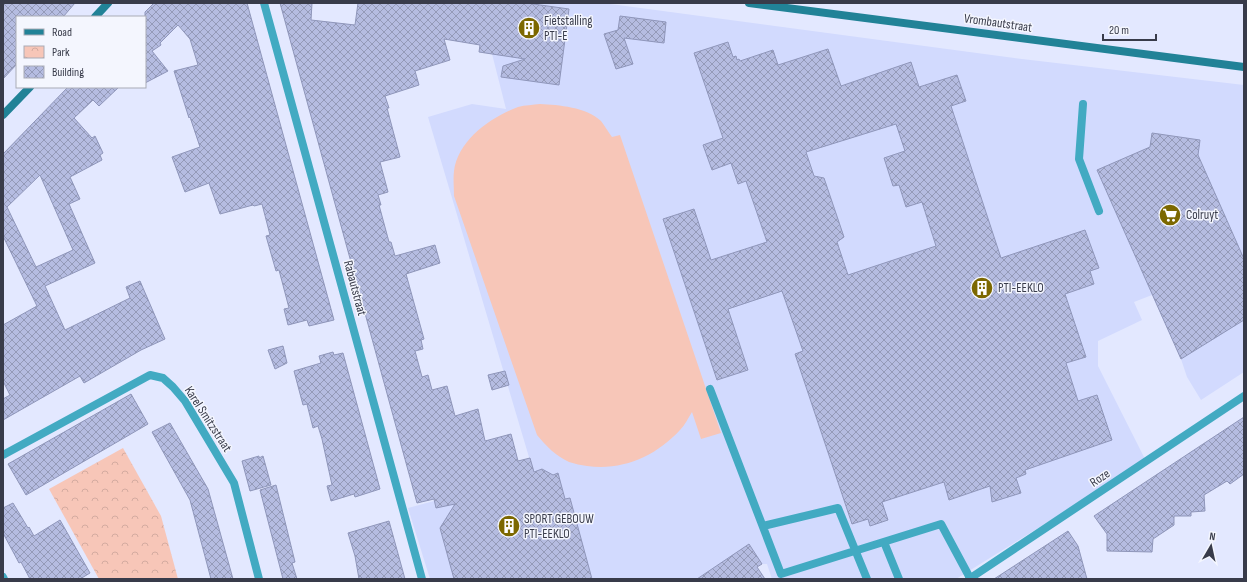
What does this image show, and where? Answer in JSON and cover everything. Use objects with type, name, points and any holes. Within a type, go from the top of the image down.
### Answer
[{"type":"street","points":[[96,16],[108,3]]},
{"type":"street","name":"Rabautstraat","points":[[264,3],[422,579]]},
{"type":"street","name":"Vrombautstraat","points":[[749,3],[1244,67]]},
{"type":"street","points":[[3,115],[29,88]]},
{"type":"street","points":[[1083,104],[1079,160],[1100,212]]},
{"type":"street","name":"Karel Smitzstraat","points":[[3,455],[150,376],[163,378],[185,401],[234,483],[259,579]]},
{"type":"street","points":[[710,389],[781,574],[942,524],[969,579]]},
{"type":"street","name":"Roze","points":[[969,579],[1244,396]]},
{"type":"street","points":[[763,526],[838,508],[867,579]]},
{"type":"street","points":[[884,542],[899,579]]},
{"type":"shaded area","points":[[496,3],[603,3],[1022,59],[1244,85],[1244,372],[1201,400],[1187,377],[1181,359],[1152,295],[1134,302],[1142,320],[1098,341],[1098,366],[1146,461],[956,579],[772,579],[767,564],[762,564],[739,579],[430,579],[408,508],[534,474],[428,117],[472,104],[506,109],[490,46]]},
{"type":"green space","points":[[540,104],[564,106],[588,113],[601,121],[612,137],[620,135],[721,433],[701,439],[692,412],[685,424],[671,439],[650,454],[626,464],[600,467],[569,462],[560,457],[537,435],[454,196],[454,171],[462,149],[477,131],[487,123],[518,107]]},
{"type":"green space","points":[[123,448],[161,516],[178,579],[99,579],[49,489]]},
{"type":"building","points":[[3,3],[75,3],[64,16],[16,16],[16,65],[3,79]]},
{"type":"building","points":[[154,3],[247,3],[334,320],[309,326],[307,320],[288,325],[284,309],[289,308],[279,270],[276,271],[266,236],[270,235],[262,204],[220,214],[209,183],[185,192],[172,157],[200,147],[174,71],[198,65],[190,39],[178,25],[160,43],[161,45],[152,51],[168,71],[146,82],[145,12]]},
{"type":"building","points":[[280,3],[312,3],[311,20],[355,25],[358,3],[526,3],[569,9],[559,85],[501,77],[503,66],[525,59],[479,52],[480,45],[444,39],[450,60],[415,71],[419,85],[385,96],[400,157],[380,162],[388,192],[378,195],[381,205],[379,205],[389,242],[391,242],[395,256],[435,245],[440,263],[406,274],[424,339],[421,340],[423,349],[415,351],[422,377],[428,375],[432,390],[447,386],[455,416],[478,409],[485,441],[511,434],[518,461],[530,458],[534,472],[542,469],[553,475],[558,473],[565,499],[570,498],[592,579],[454,579],[440,528],[455,504],[436,508],[434,499],[417,503]]},
{"type":"building","points":[[620,16],[666,22],[664,43],[624,38],[633,64],[616,69],[604,34],[618,30]]},
{"type":"building","name":"PTI-EEKLO","points":[[728,42],[733,57],[736,56],[737,60],[739,59],[740,61],[773,50],[778,65],[828,49],[841,86],[911,62],[919,87],[957,75],[966,101],[951,106],[1001,258],[1085,230],[1099,268],[1090,271],[1094,284],[1065,294],[1086,357],[1066,363],[1078,401],[1097,395],[1112,440],[1025,470],[1026,474],[1016,478],[1021,493],[992,502],[990,486],[949,500],[944,482],[882,502],[888,520],[870,526],[868,519],[852,524],[795,354],[803,351],[782,291],[728,309],[748,370],[717,380],[663,219],[694,209],[711,260],[767,242],[746,181],[738,184],[731,163],[712,170],[703,145],[723,138],[694,53]],"holes":[[[896,124],[905,151],[884,158],[893,186],[899,185],[906,207],[922,202],[936,246],[848,275],[837,242],[844,237],[824,178],[814,176],[806,152]]]},
{"type":"building","points":[[67,88],[118,88],[99,106],[93,100],[74,118],[92,138],[95,136],[103,153],[100,155],[102,160],[70,177],[80,199],[69,204],[95,263],[45,286],[65,330],[130,298],[126,287],[140,281],[165,339],[141,350],[84,383],[80,376],[3,420],[3,399],[10,395],[3,381],[3,325],[37,306],[3,236],[3,154]],"holes":[[[40,175],[73,250],[36,267],[7,207]]]},
{"type":"building","name":"Colruyt","points":[[1152,133],[1200,140],[1198,155],[1244,259],[1244,320],[1181,359],[1097,170],[1150,147]]},
{"type":"building","points":[[283,346],[287,363],[275,369],[268,350]]},
{"type":"building","points":[[333,352],[334,355],[343,353],[380,489],[355,497],[354,494],[331,501],[327,486],[332,485],[322,439],[318,426],[313,428],[307,404],[303,405],[294,371],[321,363],[319,356]]},
{"type":"building","points":[[505,371],[509,385],[492,390],[488,375]]},
{"type":"building","points":[[131,394],[148,424],[26,495],[8,464]]},
{"type":"building","points":[[1244,417],[1244,474],[1230,484],[1227,481],[1204,495],[1205,511],[1191,512],[1191,516],[1174,516],[1174,525],[1153,539],[1152,552],[1107,551],[1107,534],[1094,516]]},
{"type":"building","points":[[170,423],[208,489],[233,579],[211,579],[190,500],[152,432]]},
{"type":"building","points":[[259,456],[259,458],[263,456],[271,485],[250,491],[242,461]]},
{"type":"building","points":[[276,485],[295,562],[292,563],[297,579],[283,579],[260,490]]},
{"type":"building","points":[[13,503],[34,536],[60,520],[90,573],[80,579],[30,579],[21,562],[19,563],[3,533],[3,508]]},
{"type":"building","points":[[389,521],[405,579],[359,579],[355,556],[348,533]]},
{"type":"building","points":[[1068,531],[1078,546],[1087,579],[994,579]]},
{"type":"building","points":[[749,544],[762,564],[757,567],[765,579],[697,579]]},
{"type":"place","name":"Fietstalling PTI-E","points":[[529,28]]},
{"type":"place","name":"Colruyt","points":[[1170,215]]},
{"type":"place","name":"PTI-EEKLO","points":[[982,288]]},
{"type":"place","name":"SPORT GEBOUW PTI-EEKLO","points":[[509,526]]}]
